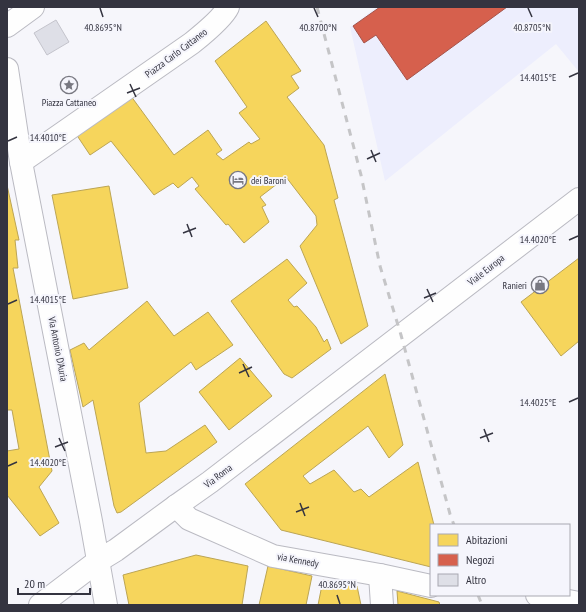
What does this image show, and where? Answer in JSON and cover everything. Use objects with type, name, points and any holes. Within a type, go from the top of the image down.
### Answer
[{"type":"street","points":[[7,26],[33,7]]},
{"type":"street","name":"Piazza Carlo Cattaneo","points":[[21,162],[192,43],[227,11],[228,7]]},
{"type":"street","name":"Via Antonio D'Auria","points":[[7,69],[21,162],[106,605]]},
{"type":"street","name":"Viale Europa","points":[[392,341],[406,332],[579,198]]},
{"type":"street","name":"Via Roma","points":[[40,605],[98,561],[116,550],[210,482],[392,341]]},
{"type":"street","name":"via Kennedy","points":[[176,506],[189,519],[273,556],[380,574],[430,586]]},
{"type":"street","points":[[380,574],[382,605]]},
{"type":"street","points":[[542,596],[579,603]]},
{"type":"shaded area","points":[[377,7],[579,7],[579,72],[556,44],[385,181],[350,27]]},
{"type":"building: Abitazioni","name":"dei Baroni","points":[[266,21],[301,71],[291,76],[299,88],[287,97],[324,145],[338,198],[334,200],[368,326],[341,344],[300,246],[317,225],[316,216],[286,177],[260,197],[266,205],[262,207],[269,222],[244,243],[228,224],[226,225],[195,189],[199,186],[192,177],[178,188],[173,183],[154,195],[111,141],[90,155],[76,134],[128,92],[174,155],[208,130],[222,150],[216,154],[223,160],[249,142],[251,144],[260,139],[239,113],[247,107],[215,61]]},
{"type":"building: Abitazioni","points":[[7,185],[19,240],[15,240],[18,268],[13,268],[52,471],[39,487],[59,523],[40,536],[7,495],[7,451],[19,449],[12,410],[7,410]]},
{"type":"building: Abitazioni","points":[[109,186],[128,288],[73,299],[52,195]]},
{"type":"building: Abitazioni","points":[[579,258],[579,341],[561,356],[521,302]]},
{"type":"building: Abitazioni","points":[[287,259],[307,283],[288,300],[294,307],[297,306],[316,327],[324,342],[327,339],[331,349],[292,378],[284,374],[231,301]]},
{"type":"building: Abitazioni","points":[[147,301],[174,336],[208,312],[233,345],[196,370],[191,362],[139,403],[146,453],[166,451],[205,425],[217,442],[121,512],[117,513],[114,506],[93,400],[83,407],[70,350],[84,343],[89,350]]},
{"type":"building: Abitazioni","points":[[240,358],[272,396],[229,430],[199,392]]},
{"type":"building: Abitazioni","points":[[385,374],[403,445],[389,458],[368,426],[303,476],[310,484],[334,470],[354,492],[361,489],[369,497],[418,462],[434,524],[430,524],[430,567],[281,530],[245,484]]},
{"type":"building: Abitazioni","points":[[196,555],[248,566],[242,605],[129,605],[123,575]]},
{"type":"building: Abitazioni","points":[[268,566],[312,576],[306,605],[259,605]]},
{"type":"building: Abitazioni","points":[[323,580],[357,586],[361,605],[318,605]]},
{"type":"building: Abitazioni","points":[[397,591],[439,602],[440,605],[398,605]]},
{"type":"building: Negozi","points":[[380,7],[507,7],[407,80],[376,35],[364,43],[353,26]]},
{"type":"building: Altro","points":[[56,20],[69,42],[47,55],[34,33]]},
{"type":"railway","points":[[317,7],[361,175],[380,266],[401,335],[454,524]]},
{"type":"railway","points":[[478,596],[482,605]]},
{"type":"place","name":"Piazza Cattaneo","points":[[69,85]]},
{"type":"place","name":"dei Baroni","points":[[238,180]]},
{"type":"place","name":"Ranieri","points":[[540,285]]}]
